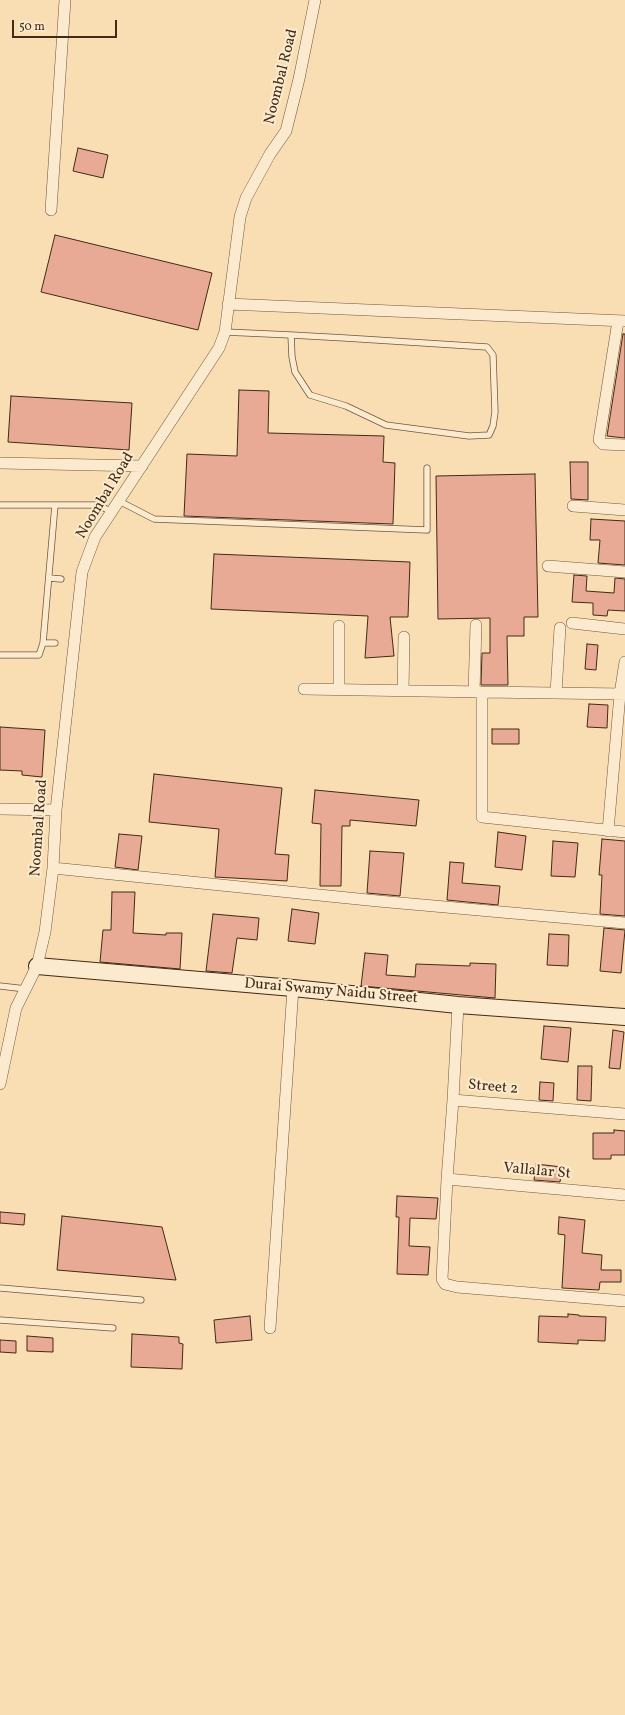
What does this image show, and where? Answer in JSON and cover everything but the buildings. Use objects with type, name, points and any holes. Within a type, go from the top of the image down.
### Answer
[{"type":"street","points":[[51,210],[65,0]]},
{"type":"street","name":"Noombal Road","points":[[0,1084],[16,1008],[38,966],[46,932],[53,868],[56,810],[82,572],[95,537],[219,348],[225,332],[240,217],[249,192],[270,154],[286,131],[299,79],[315,0]]},
{"type":"street","points":[[228,304],[622,321],[599,440],[603,444],[625,445]]},
{"type":"street","points":[[0,463],[142,466]]},
{"type":"street","points":[[573,506],[625,510]]},
{"type":"street","points":[[548,566],[625,572]]},
{"type":"street","points":[[572,623],[625,628]]},
{"type":"street","points":[[476,625],[482,817],[625,832]]},
{"type":"street","points":[[338,626],[339,690]]},
{"type":"street","points":[[556,693],[560,628]]},
{"type":"street","points":[[403,691],[404,637]]},
{"type":"street","points":[[608,831],[623,694],[625,662]]},
{"type":"street","points":[[304,689],[623,694]]},
{"type":"street","points":[[0,809],[56,810]]},
{"type":"street","points":[[53,868],[378,901],[625,923]]},
{"type":"street","name":"Durai Swamy Naidu Street","points":[[38,966],[458,1004],[625,1017]]},
{"type":"street","points":[[270,1328],[293,988]]},
{"type":"street","name":"Street 2","points":[[458,1004],[453,1100],[625,1114]]},
{"type":"street","points":[[453,1100],[442,1279],[445,1284],[457,1287],[625,1301]]},
{"type":"street","name":"Vallalar St","points":[[447,1179],[625,1195]]},
{"type":"lane","points":[[225,332],[291,335],[487,347],[494,355],[495,412],[493,426],[489,435],[469,436],[386,425],[346,406],[310,395],[295,372],[292,357],[291,335]]},
{"type":"lane","points":[[119,501],[154,519],[427,530],[427,468]]},
{"type":"lane","points":[[0,505],[98,505],[112,512]]},
{"type":"lane","points":[[0,655],[39,655],[43,642],[55,505]]},
{"type":"lane","points":[[49,578],[61,579]]},
{"type":"lane","points":[[43,642],[55,643]]},
{"type":"lane","points":[[0,986],[26,989]]},
{"type":"lane","points":[[0,1288],[141,1300]]},
{"type":"lane","points":[[0,1320],[114,1328]]}]
